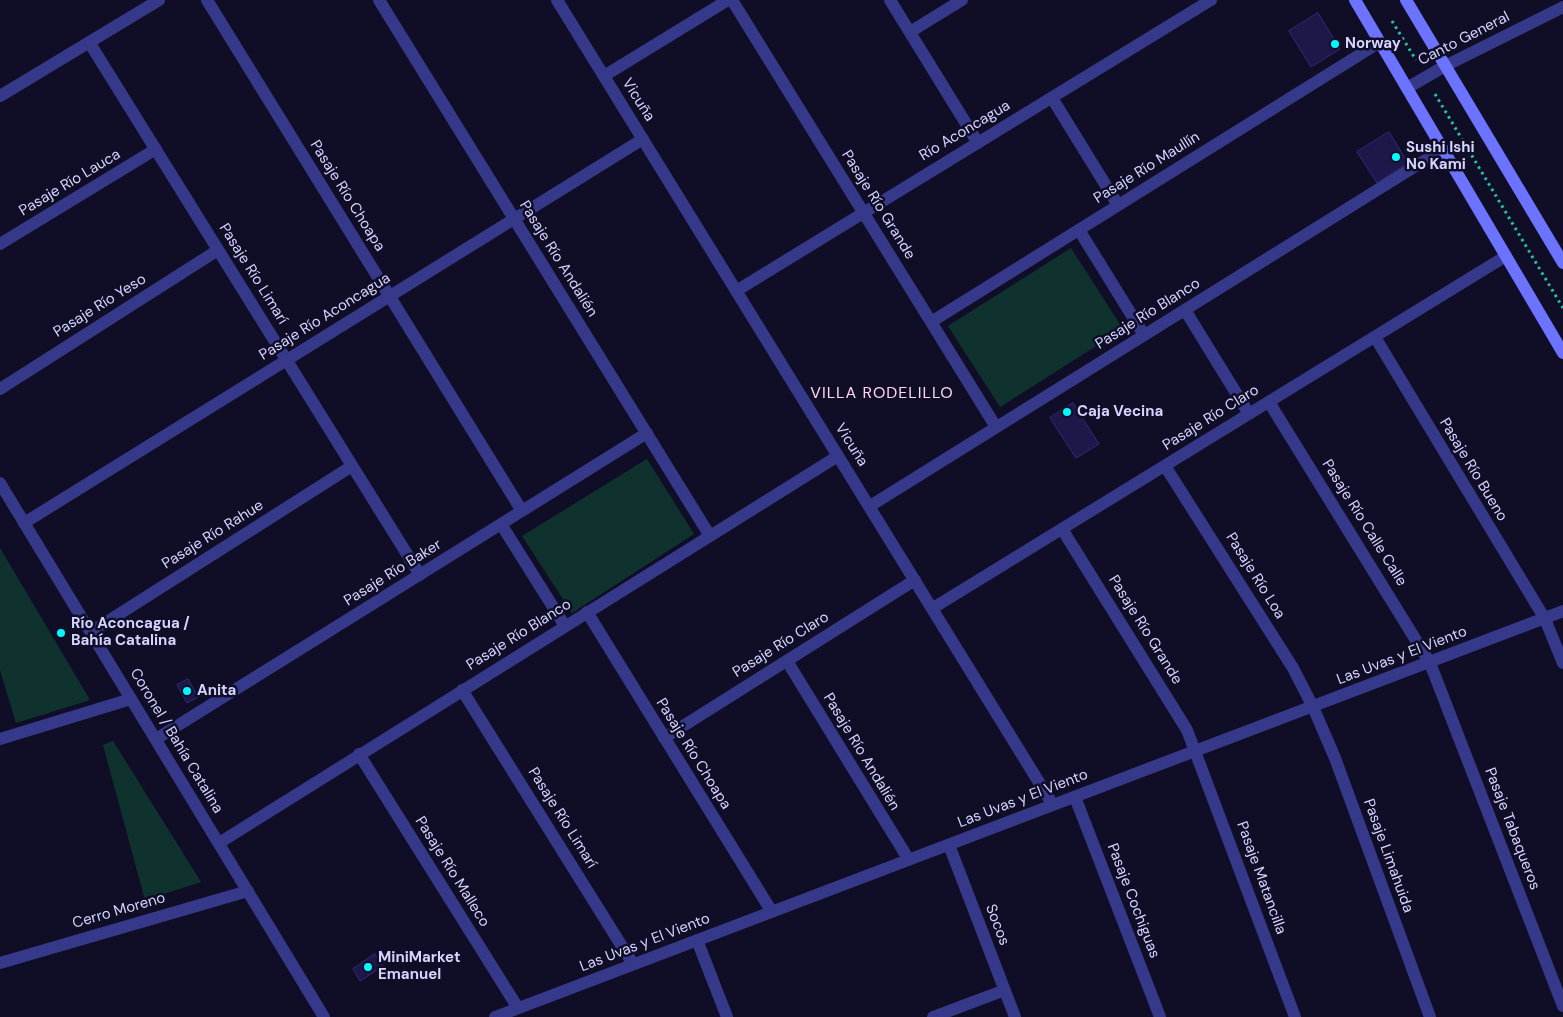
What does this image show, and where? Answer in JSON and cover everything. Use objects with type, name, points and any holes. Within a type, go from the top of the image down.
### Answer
[{"type":"main road","points":[[1355,0],[1563,353]]},
{"type":"main road","points":[[1406,0],[1563,263]]},
{"type":"street","points":[[0,96],[159,0]]},
{"type":"street","name":"Pasaje Río Choapa","points":[[207,0],[522,511]]},
{"type":"street","name":"Pasaje Río Andalién","points":[[379,0],[710,536]]},
{"type":"street","name":"Vicuña","points":[[557,0],[1053,805]]},
{"type":"street","points":[[604,76],[730,0]]},
{"type":"street","name":"Pasaje Río Grande","points":[[730,0],[996,427]]},
{"type":"street","points":[[890,0],[978,142]]},
{"type":"street","points":[[910,32],[962,0]]},
{"type":"street","name":"Río Aconcagua","points":[[736,290],[1211,0]]},
{"type":"street","name":"Canto General","points":[[1407,88],[1445,66],[1563,7]]},
{"type":"street","name":"Pasaje Río Limarí","points":[[90,42],[420,575]]},
{"type":"street","name":"Pasaje Río Maullín","points":[[931,322],[1380,42]]},
{"type":"street","points":[[1052,98],[1118,205]]},
{"type":"street","name":"Pasaje Río Aconcagua","points":[[24,523],[643,139]]},
{"type":"street","name":"Pasaje Río Lauca","points":[[0,244],[156,149]]},
{"type":"street","name":"Pasaje Río Blanco","points":[[870,506],[1443,149]]},
{"type":"street","points":[[1079,230],[1144,335]]},
{"type":"street","name":"Pasaje Río Yeso","points":[[0,389],[218,250]]},
{"type":"street","name":"Pasaje Río Claro","points":[[932,608],[1506,256]]},
{"type":"street","points":[[1185,310],[1249,414]]},
{"type":"street","name":"Pasaje Río Bueno","points":[[1375,337],[1545,619],[1563,663]]},
{"type":"street","name":"Pasaje Río Calle Calle","points":[[1269,402],[1430,662]]},
{"type":"street","name":"Pasaje Río Baker","points":[[156,739],[647,433]]},
{"type":"street","name":"Pasaje Río Blanco","points":[[219,843],[358,754],[838,456]]},
{"type":"street","name":"Pasaje Río Rahue","points":[[91,632],[352,466]]},
{"type":"street","name":"Pasaje Río Loa","points":[[1165,466],[1294,668],[1313,707]]},
{"type":"street","name":"Coronel / Bahía Catalina","points":[[0,483],[324,1017]]},
{"type":"street","points":[[501,524],[565,626]]},
{"type":"street","name":"Pasaje Río Grande","points":[[1062,529],[1177,711],[1195,752]]},
{"type":"street","name":"Pasaje Río Claro","points":[[664,738],[915,580]]},
{"type":"street","name":"Las Uvas y El Viento","points":[[495,1017],[1563,611]]},
{"type":"street","name":"Pasaje Río Choapa","points":[[586,612],[772,912]]},
{"type":"street","name":"Pasaje Río Andalién","points":[[787,661],[909,860]]},
{"type":"street","name":"Pasaje Tabaqueros","points":[[1430,662],[1563,1006]]},
{"type":"street","name":"Pasaje Río Limarí","points":[[462,690],[634,964]]},
{"type":"street","points":[[0,739],[132,699]]},
{"type":"street","name":"Pasaje Limahuida","points":[[1313,707],[1335,758],[1430,1017]]},
{"type":"street","name":"Pasaje Matancilla","points":[[1195,752],[1295,1017]]},
{"type":"street","name":"Pasaje Río Malleco","points":[[358,754],[518,1008]]},
{"type":"street","name":"Pasaje Cochiguas","points":[[1075,797],[1160,1017]]},
{"type":"street","name":"Socos","points":[[949,845],[1015,1017]]},
{"type":"street","name":"Cerro Moreno","points":[[0,963],[248,891]]},
{"type":"street","points":[[697,940],[726,1017]]},
{"type":"street","points":[[933,1017],[1005,990]]},
{"type":"path","points":[[1390,17],[1563,308]]},
{"type":"green space","points":[[1071,248],[1123,329],[1000,407],[948,326]]},
{"type":"green space","points":[[647,459],[694,534],[572,613],[522,536]]},
{"type":"green space","points":[[0,548],[90,700],[16,723],[0,670]]},
{"type":"green space","points":[[113,741],[201,882],[145,900],[103,745]]},
{"type":"building","points":[[1318,13],[1340,49],[1311,67],[1289,31]]},
{"type":"building","points":[[1389,132],[1408,163],[1377,183],[1357,152]]},
{"type":"building","points":[[1073,403],[1099,444],[1076,458],[1050,418]]},
{"type":"building","name":"Anita","points":[[188,679],[198,697],[187,703],[177,685]]},
{"type":"building","name":"MiniMarket Emanuel","points":[[375,954],[383,966],[360,981],[353,969]]},
{"type":"place","name":"Norway","points":[[1335,44]]},
{"type":"place","name":"Sushi Ishi No Kami","points":[[1396,157]]},
{"type":"place","name":"Caja Vecina","points":[[1067,412]]},
{"type":"place","name":"Río Aconcagua / Bahía Catalina","points":[[61,633]]},
{"type":"place","name":"Anita","points":[[187,691]]},
{"type":"place","name":"MiniMarket Emanuel","points":[[368,967]]},
{"type":"district","name":"VILLA RODELILLO","points":[[882,394]]}]
